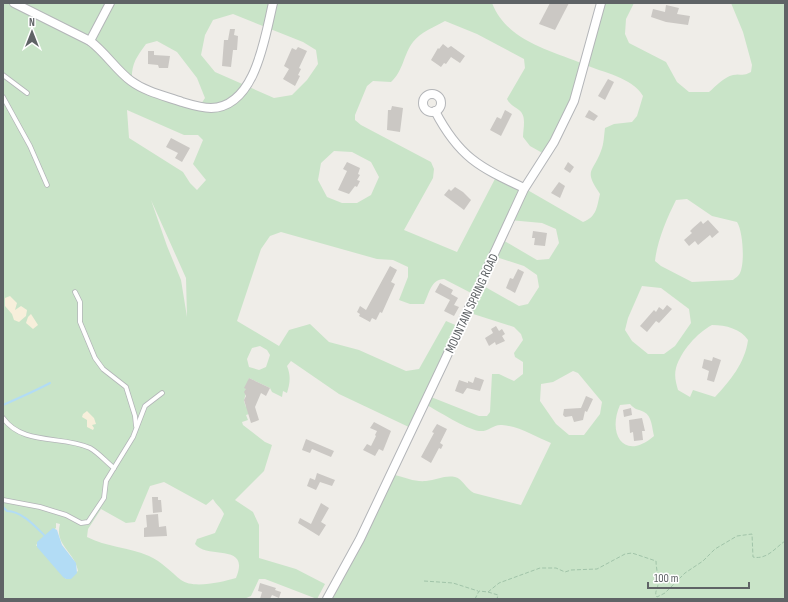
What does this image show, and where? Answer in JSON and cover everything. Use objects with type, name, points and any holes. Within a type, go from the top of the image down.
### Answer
[{"type":"street","points":[[14,3],[20,7],[27,6],[90,41],[101,49],[124,75],[142,88],[199,107],[221,106],[238,95],[252,77],[258,62],[273,3]]},
{"type":"street","points":[[90,41],[110,3]]},
{"type":"street","name":"MOUNTAIN SPRING ROAD","points":[[327,599],[366,526],[447,357],[524,188],[554,142],[574,101],[601,3]]},
{"type":"street","points":[[436,111],[445,130],[460,150],[472,161],[490,172],[524,188]]},
{"type":"lane","points":[[3,75],[27,94]]},
{"type":"lane","points":[[3,96],[30,146],[47,185]]},
{"type":"lane","points":[[75,292],[80,302],[80,322],[95,358],[103,368],[126,388],[136,416],[136,429]]},
{"type":"lane","points":[[3,500],[42,508],[85,523],[93,516],[104,498],[106,481],[136,429],[145,406],[162,393]]},
{"type":"lane","points":[[3,418],[12,427],[20,432],[37,438],[90,448],[114,468]]},
{"type":"path","points":[[488,592],[499,583],[532,570],[549,568],[565,572],[571,570],[597,570],[620,555],[632,553],[656,561],[658,583],[655,593],[657,597],[665,593],[685,573],[703,561],[710,552],[737,536],[752,534],[753,556],[755,557],[766,555],[785,541]]},
{"type":"path","points":[[424,581],[453,583],[479,592],[488,592],[498,595],[497,599]]},
{"type":"path","points":[[475,599],[479,592]]},
{"type":"green space","points":[[3,3],[492,3],[499,16],[508,27],[519,35],[544,49],[584,64],[601,3],[634,3],[626,19],[625,34],[629,43],[666,62],[677,82],[689,92],[709,92],[720,82],[730,76],[751,72],[752,65],[743,32],[731,3],[785,3],[785,599],[327,599],[389,478],[393,479],[395,475],[410,480],[422,481],[455,477],[474,493],[521,505],[551,443],[508,426],[499,425],[482,431],[473,430],[425,404],[413,429],[339,394],[291,361],[287,366],[290,376],[287,393],[283,391],[282,397],[272,392],[270,388],[249,378],[244,401],[246,407],[250,406],[249,414],[246,415],[248,420],[242,422],[243,425],[265,442],[272,445],[264,471],[235,500],[253,512],[259,525],[259,558],[296,569],[325,584],[317,599],[265,579],[259,579],[251,596],[244,599],[3,599]],"holes":[[[233,14],[303,42],[316,50],[318,64],[307,80],[292,95],[274,98],[215,72],[201,55],[205,35],[213,20]],[[445,21],[477,34],[524,59],[525,68],[507,99],[523,115],[523,137],[530,146],[546,155],[574,101],[584,64],[625,80],[632,84],[643,96],[637,116],[632,122],[614,124],[605,128],[602,148],[591,171],[592,180],[600,194],[596,211],[588,220],[583,222],[524,188],[497,175],[457,252],[404,230],[433,178],[434,169],[431,162],[361,125],[355,120],[355,115],[367,86],[373,81],[391,82],[398,73],[410,46],[416,38]],[[157,41],[177,52],[197,78],[205,98],[199,107],[132,82],[132,70],[139,53],[146,44]],[[127,110],[184,135],[198,135],[203,140],[193,164],[206,180],[197,190],[190,183],[183,172],[129,138]],[[334,151],[352,152],[371,162],[379,177],[371,195],[357,203],[342,203],[327,197],[318,180],[321,163]],[[687,199],[712,216],[737,222],[741,232],[743,247],[742,268],[739,275],[733,280],[692,282],[661,266],[655,261],[660,238],[676,200]],[[151,200],[186,278],[187,317],[181,280]],[[509,220],[542,223],[556,229],[559,243],[549,259],[537,260],[501,239]],[[281,232],[377,259],[393,260],[408,267],[408,277],[399,300],[410,304],[424,304],[433,284],[444,279],[475,295],[467,312],[514,327],[521,334],[523,340],[514,353],[515,357],[523,362],[523,374],[514,381],[499,374],[492,374],[490,412],[487,416],[479,416],[431,397],[460,327],[446,321],[419,369],[406,371],[359,350],[329,342],[310,324],[289,330],[279,346],[237,321],[261,249],[270,236]],[[493,256],[524,266],[537,275],[539,287],[528,304],[519,306],[480,284]],[[642,286],[661,288],[689,309],[691,323],[675,346],[664,354],[648,354],[632,341],[625,330],[628,318]],[[712,325],[717,325],[737,330],[748,340],[744,356],[736,371],[715,397],[693,390],[690,397],[678,390],[675,371],[682,355],[695,338],[706,328]],[[260,346],[267,350],[270,355],[266,367],[259,370],[249,367],[247,359],[252,348]],[[573,371],[578,373],[602,402],[600,414],[584,435],[569,435],[556,424],[540,401],[541,384],[553,382]],[[630,404],[649,416],[654,436],[643,443],[634,446],[627,445],[621,441],[617,434],[616,416],[620,405]],[[164,482],[206,505],[213,499],[224,514],[215,533],[197,539],[195,544],[201,549],[233,556],[238,560],[239,567],[236,578],[208,584],[186,583],[158,561],[149,556],[102,543],[87,537],[88,529],[101,509],[126,523],[135,522],[150,486]],[[56,523],[60,524],[60,538],[76,564],[78,571],[66,579],[36,545],[56,528]]]},
{"type":"sand","points":[[10,296],[17,303],[15,310],[21,306],[27,310],[26,316],[19,322],[14,320],[12,314],[5,306],[5,298]]},
{"type":"sand","points":[[31,314],[38,325],[33,329],[26,323]]},
{"type":"sand","points":[[87,411],[94,418],[96,424],[92,425],[94,428],[93,430],[87,427],[87,420],[82,417]]},
{"type":"water","points":[[53,528],[57,530],[62,545],[76,563],[77,573],[71,579],[66,579],[63,577],[37,547],[37,542]]},
{"type":"building","points":[[550,3],[569,3],[555,30],[539,24]]},
{"type":"building","points":[[666,5],[679,8],[677,14],[690,16],[688,25],[666,22],[651,17],[653,9],[665,12]]},
{"type":"building","points":[[230,29],[235,29],[234,35],[238,36],[237,50],[233,50],[231,67],[222,66],[224,40],[228,40]]},
{"type":"building","points":[[443,44],[448,48],[451,46],[465,56],[460,63],[451,57],[446,64],[444,63],[441,67],[431,60],[438,48],[439,49]]},
{"type":"building","points":[[298,47],[307,51],[299,68],[301,69],[298,75],[300,76],[295,86],[283,79],[289,69],[284,66],[292,48],[296,50]]},
{"type":"building","points":[[148,51],[154,51],[154,55],[170,56],[168,68],[159,68],[158,65],[148,64]]},
{"type":"building","points":[[608,79],[614,82],[605,100],[598,96]]},
{"type":"building","points":[[392,106],[403,108],[400,132],[387,130],[388,110],[391,110]]},
{"type":"building","points":[[505,110],[512,114],[501,136],[490,130],[497,117],[501,119]]},
{"type":"building","points":[[589,110],[598,116],[594,121],[585,117]]},
{"type":"building","points":[[171,138],[190,148],[182,162],[175,158],[178,153],[166,147]]},
{"type":"building","points":[[347,162],[360,168],[358,174],[360,175],[357,180],[360,181],[357,187],[355,186],[349,194],[338,190],[347,171],[343,169]]},
{"type":"building","points":[[568,162],[574,167],[570,173],[564,169]]},
{"type":"building","points":[[559,182],[565,186],[560,198],[551,193]]},
{"type":"building","points":[[455,187],[471,200],[464,210],[444,195],[449,189],[451,191]]},
{"type":"building","points":[[708,220],[719,232],[712,238],[710,235],[698,245],[695,241],[689,246],[684,240],[692,233],[690,231],[701,221],[703,224]]},
{"type":"building","points":[[533,231],[547,233],[545,246],[534,245],[535,238],[532,238]]},
{"type":"building","points":[[390,266],[397,270],[391,282],[395,284],[382,313],[380,312],[376,320],[372,318],[370,322],[359,316],[360,314],[357,312],[360,306],[366,310]]},
{"type":"building","points":[[518,269],[524,272],[515,293],[506,288],[510,278],[513,279]]},
{"type":"building","points":[[440,283],[453,290],[451,294],[458,298],[454,305],[459,307],[454,316],[444,311],[450,300],[435,292]]},
{"type":"building","points":[[667,305],[672,309],[659,323],[656,321],[647,332],[640,326],[654,310],[656,312],[659,307],[663,310]]},
{"type":"building","points":[[496,326],[499,331],[502,329],[505,334],[502,336],[505,341],[496,345],[495,342],[489,346],[485,338],[493,333],[491,329]]},
{"type":"building","points":[[713,357],[721,360],[714,382],[707,380],[709,371],[702,368],[704,359],[712,361]]},
{"type":"building","points":[[475,377],[484,380],[480,391],[467,388],[463,394],[455,391],[459,380],[473,383]]},
{"type":"building","points":[[249,378],[270,388],[266,396],[261,393],[255,407],[259,420],[251,423],[244,400],[246,396],[244,392],[246,389],[244,388]]},
{"type":"building","points":[[586,396],[593,399],[587,412],[585,411],[583,420],[574,422],[572,416],[565,417],[563,415],[564,409],[581,408]]},
{"type":"building","points":[[631,408],[632,415],[624,417],[623,410]]},
{"type":"building","points":[[642,418],[645,431],[642,431],[643,440],[634,441],[633,432],[630,433],[629,420]]},
{"type":"building","points":[[374,422],[391,431],[383,451],[379,449],[375,456],[363,450],[367,444],[371,446],[376,436],[377,431],[370,428]]},
{"type":"building","points":[[437,424],[447,429],[440,443],[443,445],[441,449],[439,448],[431,463],[421,457],[434,433],[432,432]]},
{"type":"building","points":[[306,439],[334,451],[331,457],[312,449],[310,453],[302,450]]},
{"type":"building","points":[[317,473],[335,480],[332,486],[320,482],[316,490],[307,486],[310,478],[315,480]]},
{"type":"building","points":[[152,497],[158,497],[158,500],[161,500],[162,512],[153,513]]},
{"type":"building","points":[[321,503],[329,508],[321,522],[326,525],[319,536],[298,523],[300,518],[311,524]]},
{"type":"building","points":[[158,514],[159,527],[166,526],[167,536],[144,537],[144,528],[147,527],[146,515]]},
{"type":"building","points":[[260,583],[276,588],[275,590],[281,592],[279,598],[272,595],[270,599],[260,599],[262,592],[258,591]]},
{"type":"waterway","points":[[3,405],[50,383]]},
{"type":"waterway","points":[[3,507],[7,511],[17,513],[22,516],[32,523],[44,535]]}]
